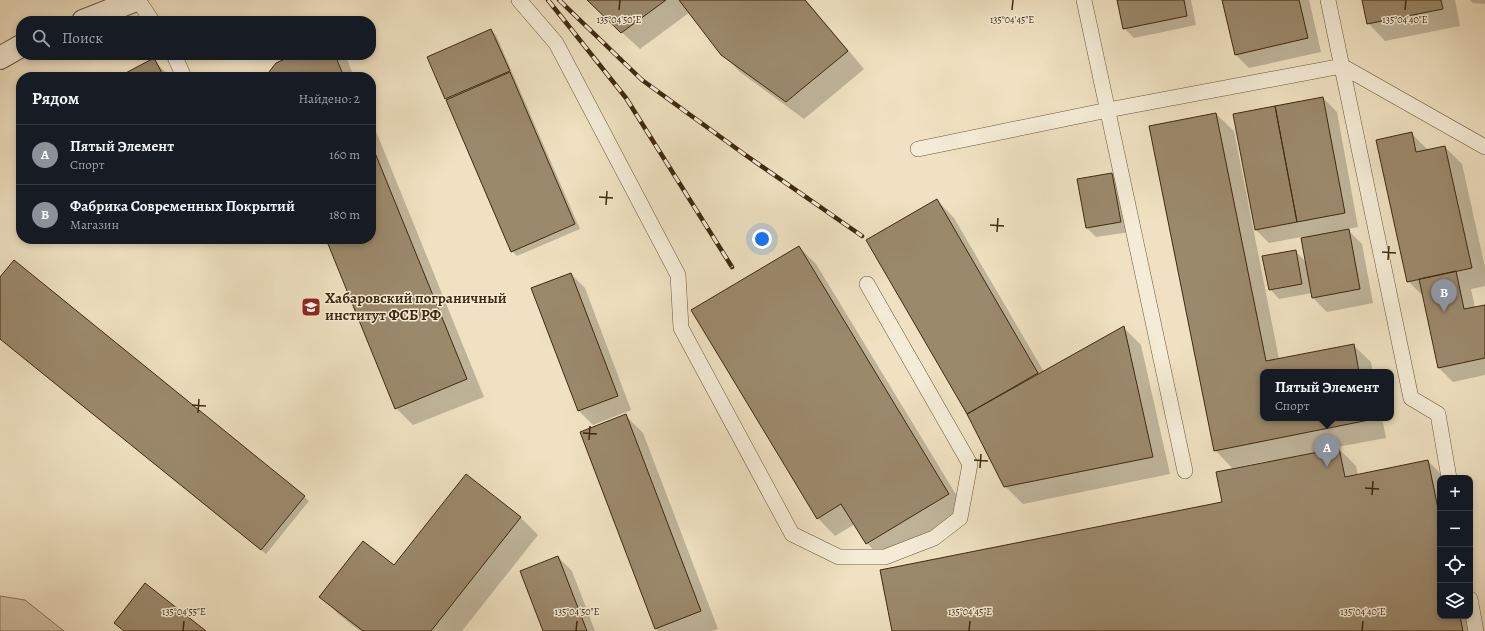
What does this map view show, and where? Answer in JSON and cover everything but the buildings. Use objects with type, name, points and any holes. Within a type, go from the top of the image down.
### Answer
[{"type":"street","points":[[96,16],[137,0]]},
{"type":"street","points":[[0,58],[16,49]]},
{"type":"lane","points":[[137,0],[148,16]]},
{"type":"lane","points":[[519,0],[556,42],[678,275],[681,328],[792,534],[839,557],[885,557],[934,538],[960,518],[970,464],[867,284]]},
{"type":"lane","points":[[1084,0],[1185,471]]},
{"type":"lane","points":[[1328,0],[1411,398],[1438,414],[1448,475]]},
{"type":"lane","points":[[176,60],[182,72]]},
{"type":"lane","points":[[918,149],[1108,110],[1342,66],[1485,147]]},
{"type":"lane","points":[[1473,615],[1476,631]]},
{"type":"shaded area","points":[[0,596],[25,600],[64,631],[0,631]]},
{"type":"railway","points":[[548,0],[626,98],[732,267]]},
{"type":"railway","points":[[559,0],[642,80],[744,154],[862,236]]},
{"type":"place","name":"Хабаровский пограничный институт ФСБ РФ","points":[[311,307]]},
{"type":"place","name":"Фабрика Современных Покрытий","points":[[1444,312]]},
{"type":"place","name":"Пятый Элемент","points":[[1327,467]]}]
